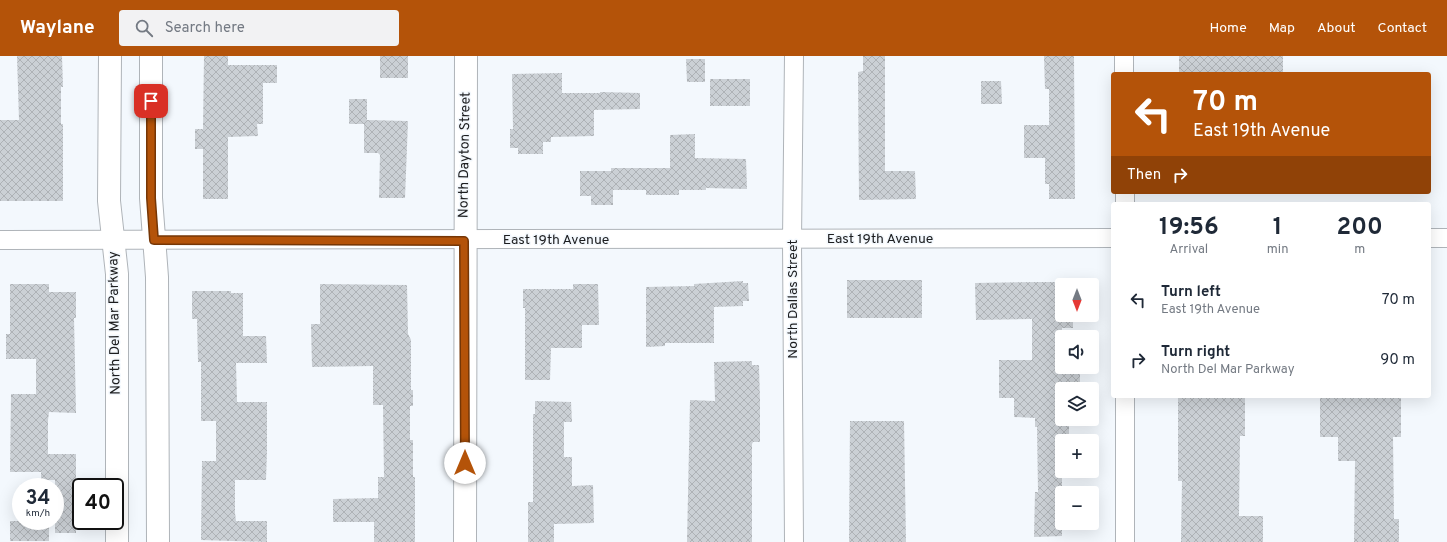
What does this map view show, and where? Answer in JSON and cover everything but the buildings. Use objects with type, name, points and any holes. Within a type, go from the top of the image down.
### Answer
[{"type":"street","name":"North Del Mar Parkway","points":[[110,56],[109,201],[117,274],[117,542]]},
{"type":"street","points":[[151,56],[151,198],[157,277],[158,542]]},
{"type":"street","name":"North Dayton Street","points":[[465,542],[464,241],[466,56]]},
{"type":"street","name":"North Dallas Street","points":[[794,56],[792,240],[794,542]]},
{"type":"street","points":[[1124,56],[1124,72]]},
{"type":"street","name":"East 19th Avenue","points":[[0,240],[464,241],[1111,238]]},
{"type":"street","points":[[1431,238],[1447,238]]},
{"type":"street","points":[[1125,398],[1125,542]]},
{"type":"route","points":[[151,101],[151,198],[154,240],[464,241],[465,463]]}]
